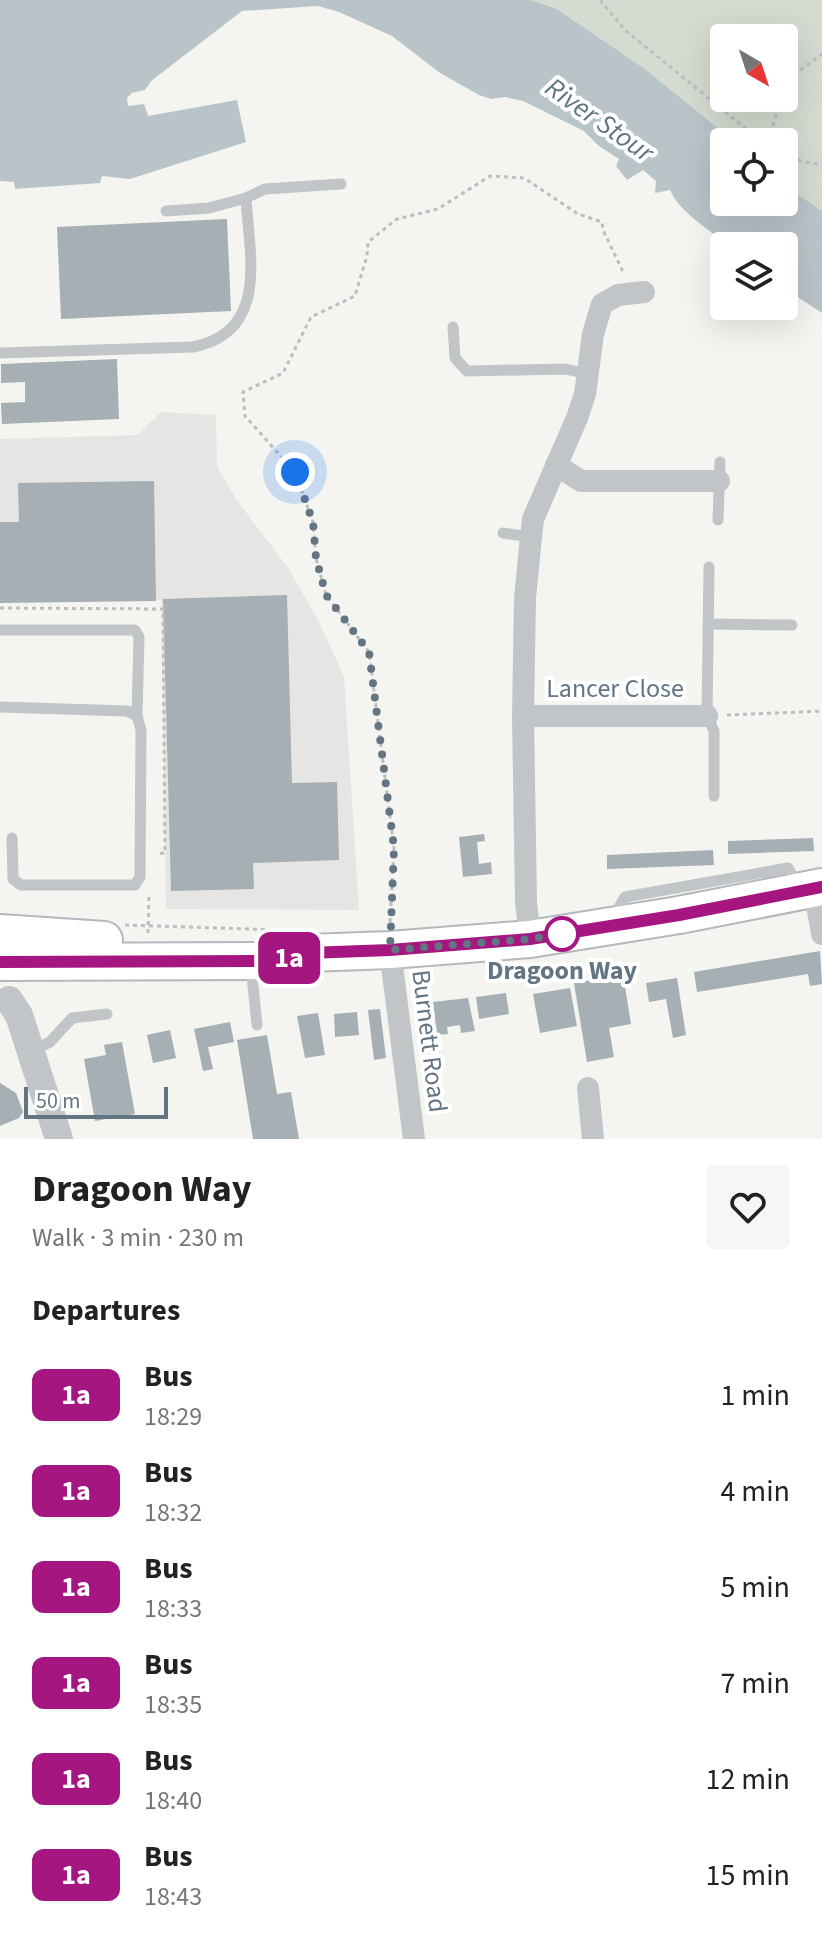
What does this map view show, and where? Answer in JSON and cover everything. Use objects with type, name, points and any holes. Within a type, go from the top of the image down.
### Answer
[{"type":"main road","points":[[6,948],[118,941],[295,942],[390,950],[530,939],[679,915],[812,888]]},
{"type":"main road","points":[[6,948],[277,961],[295,942]]},
{"type":"street","points":[[530,939],[526,902],[523,716],[525,598],[533,519],[577,418],[602,304],[618,295],[639,293]]},
{"type":"street","points":[[556,465],[581,481],[720,471]]},
{"type":"street","name":"Lancer Close","points":[[523,716],[707,716]]},
{"type":"street","points":[[812,888],[822,934]]},
{"type":"street","points":[[6,948],[18,983],[15,994],[4,1000],[19,1015],[59,1139]]},
{"type":"street","name":"Burnett Road","points":[[390,950],[414,1139]]},
{"type":"street","points":[[588,1088],[593,1139]]},
{"type":"lane","points":[[166,211],[209,208],[246,198],[265,189],[341,184]]},
{"type":"lane","points":[[0,353],[193,347],[204,345],[225,332],[244,313],[251,287],[246,198]]},
{"type":"lane","points":[[453,327],[455,358],[467,371],[565,369],[588,374]]},
{"type":"lane","points":[[718,520],[720,471]]},
{"type":"lane","points":[[503,533],[531,537]]},
{"type":"lane","points":[[709,567],[707,716],[714,731],[714,796]]},
{"type":"lane","points":[[709,624],[792,625]]},
{"type":"lane","points":[[0,630],[135,630],[139,637],[132,714],[141,730],[140,877],[135,885],[21,885],[13,879],[12,838]]},
{"type":"lane","points":[[0,707],[132,714]]},
{"type":"lane","points":[[251,961],[257,1025]]},
{"type":"lane","points":[[31,1051],[50,1042],[72,1018],[107,1014]]},
{"type":"path","points":[[600,0],[625,30],[745,128]]},
{"type":"path","points":[[798,72],[822,54]]},
{"type":"path","points":[[798,159],[822,165]]},
{"type":"path","points":[[390,950],[394,848],[369,652],[326,595],[316,558],[313,522],[295,472],[245,416],[243,392],[283,373],[311,317],[355,296],[362,278],[368,242],[378,232],[397,219],[438,209],[490,176],[524,178],[578,214],[602,222],[603,230],[639,293]]},
{"type":"path","points":[[707,716],[822,711]]},
{"type":"path","points":[[113,924],[295,942]]},
{"type":"shaded area","points":[[531,0],[822,0],[822,211],[798,195],[798,128],[718,128],[645,69],[557,9]]},
{"type":"shaded area","points":[[161,412],[216,415],[217,467],[238,502],[289,569],[320,624],[344,677],[359,910],[166,909],[161,600],[0,602],[0,439],[137,435]]},
{"type":"water","name":"River Stour","points":[[0,0],[531,0],[557,9],[645,69],[718,128],[710,128],[710,216],[798,216],[798,195],[822,211],[822,313],[798,297],[798,232],[710,232],[681,207],[670,190],[655,193],[656,181],[643,170],[627,180],[616,166],[619,159],[584,131],[523,101],[479,95],[440,73],[392,36],[318,6],[242,11],[151,81],[145,90],[132,93],[127,98],[128,106],[144,104],[148,116],[237,100],[246,142],[130,179],[102,176],[100,183],[15,189],[14,182],[0,181]]},
{"type":"building","points":[[227,219],[231,311],[61,319],[57,227]]},
{"type":"building","points":[[117,359],[119,419],[2,424],[1,403],[25,402],[25,382],[1,383],[1,364]]},
{"type":"building","points":[[154,481],[156,601],[0,603],[0,522],[19,522],[18,483]]},
{"type":"building","points":[[287,595],[292,783],[337,782],[339,860],[253,863],[254,889],[171,891],[163,599]]},
{"type":"building","points":[[484,834],[485,841],[477,842],[479,864],[491,862],[492,874],[463,877],[459,837]]},
{"type":"building","points":[[813,838],[814,851],[728,854],[728,841]]},
{"type":"building","points":[[713,850],[714,865],[607,869],[607,855]]},
{"type":"building","points":[[820,951],[822,984],[810,986],[808,974],[697,992],[694,972]]},
{"type":"building","points":[[623,974],[631,1024],[609,1028],[614,1057],[587,1062],[574,983]]},
{"type":"building","points":[[677,978],[686,1035],[673,1038],[666,999],[649,1002],[646,983]]},
{"type":"building","points":[[570,988],[577,1026],[540,1033],[533,994]]},
{"type":"building","points":[[506,993],[509,1014],[479,1019],[476,997]]},
{"type":"building","points":[[468,998],[475,1031],[461,1033],[460,1025],[447,1027],[448,1034],[437,1035],[433,1002]]},
{"type":"building","points":[[380,1009],[386,1058],[374,1060],[368,1010]]},
{"type":"building","points":[[357,1012],[359,1035],[335,1037],[334,1014]]},
{"type":"building","points":[[318,1013],[325,1055],[305,1058],[297,1016]]},
{"type":"building","points":[[230,1022],[234,1042],[208,1047],[213,1069],[203,1071],[194,1029]]},
{"type":"building","points":[[170,1030],[176,1058],[153,1063],[147,1035]]},
{"type":"building","points":[[267,1035],[277,1094],[291,1092],[299,1139],[253,1139],[237,1040]]},
{"type":"building","points":[[122,1042],[135,1114],[95,1121],[84,1059],[106,1055],[104,1045]]},
{"type":"building","points":[[0,1083],[16,1093],[23,1112],[19,1118],[0,1126]]},
{"type":"bus line","name":"1a","points":[[0,962],[277,961],[308,953],[530,939],[679,915],[822,887]]},
{"type":"place","name":"Dragoon Way","points":[[562,934]]},
{"type":"route","points":[[295,472],[313,522],[316,558],[326,595],[369,652],[394,848],[390,950],[562,934]]}]
